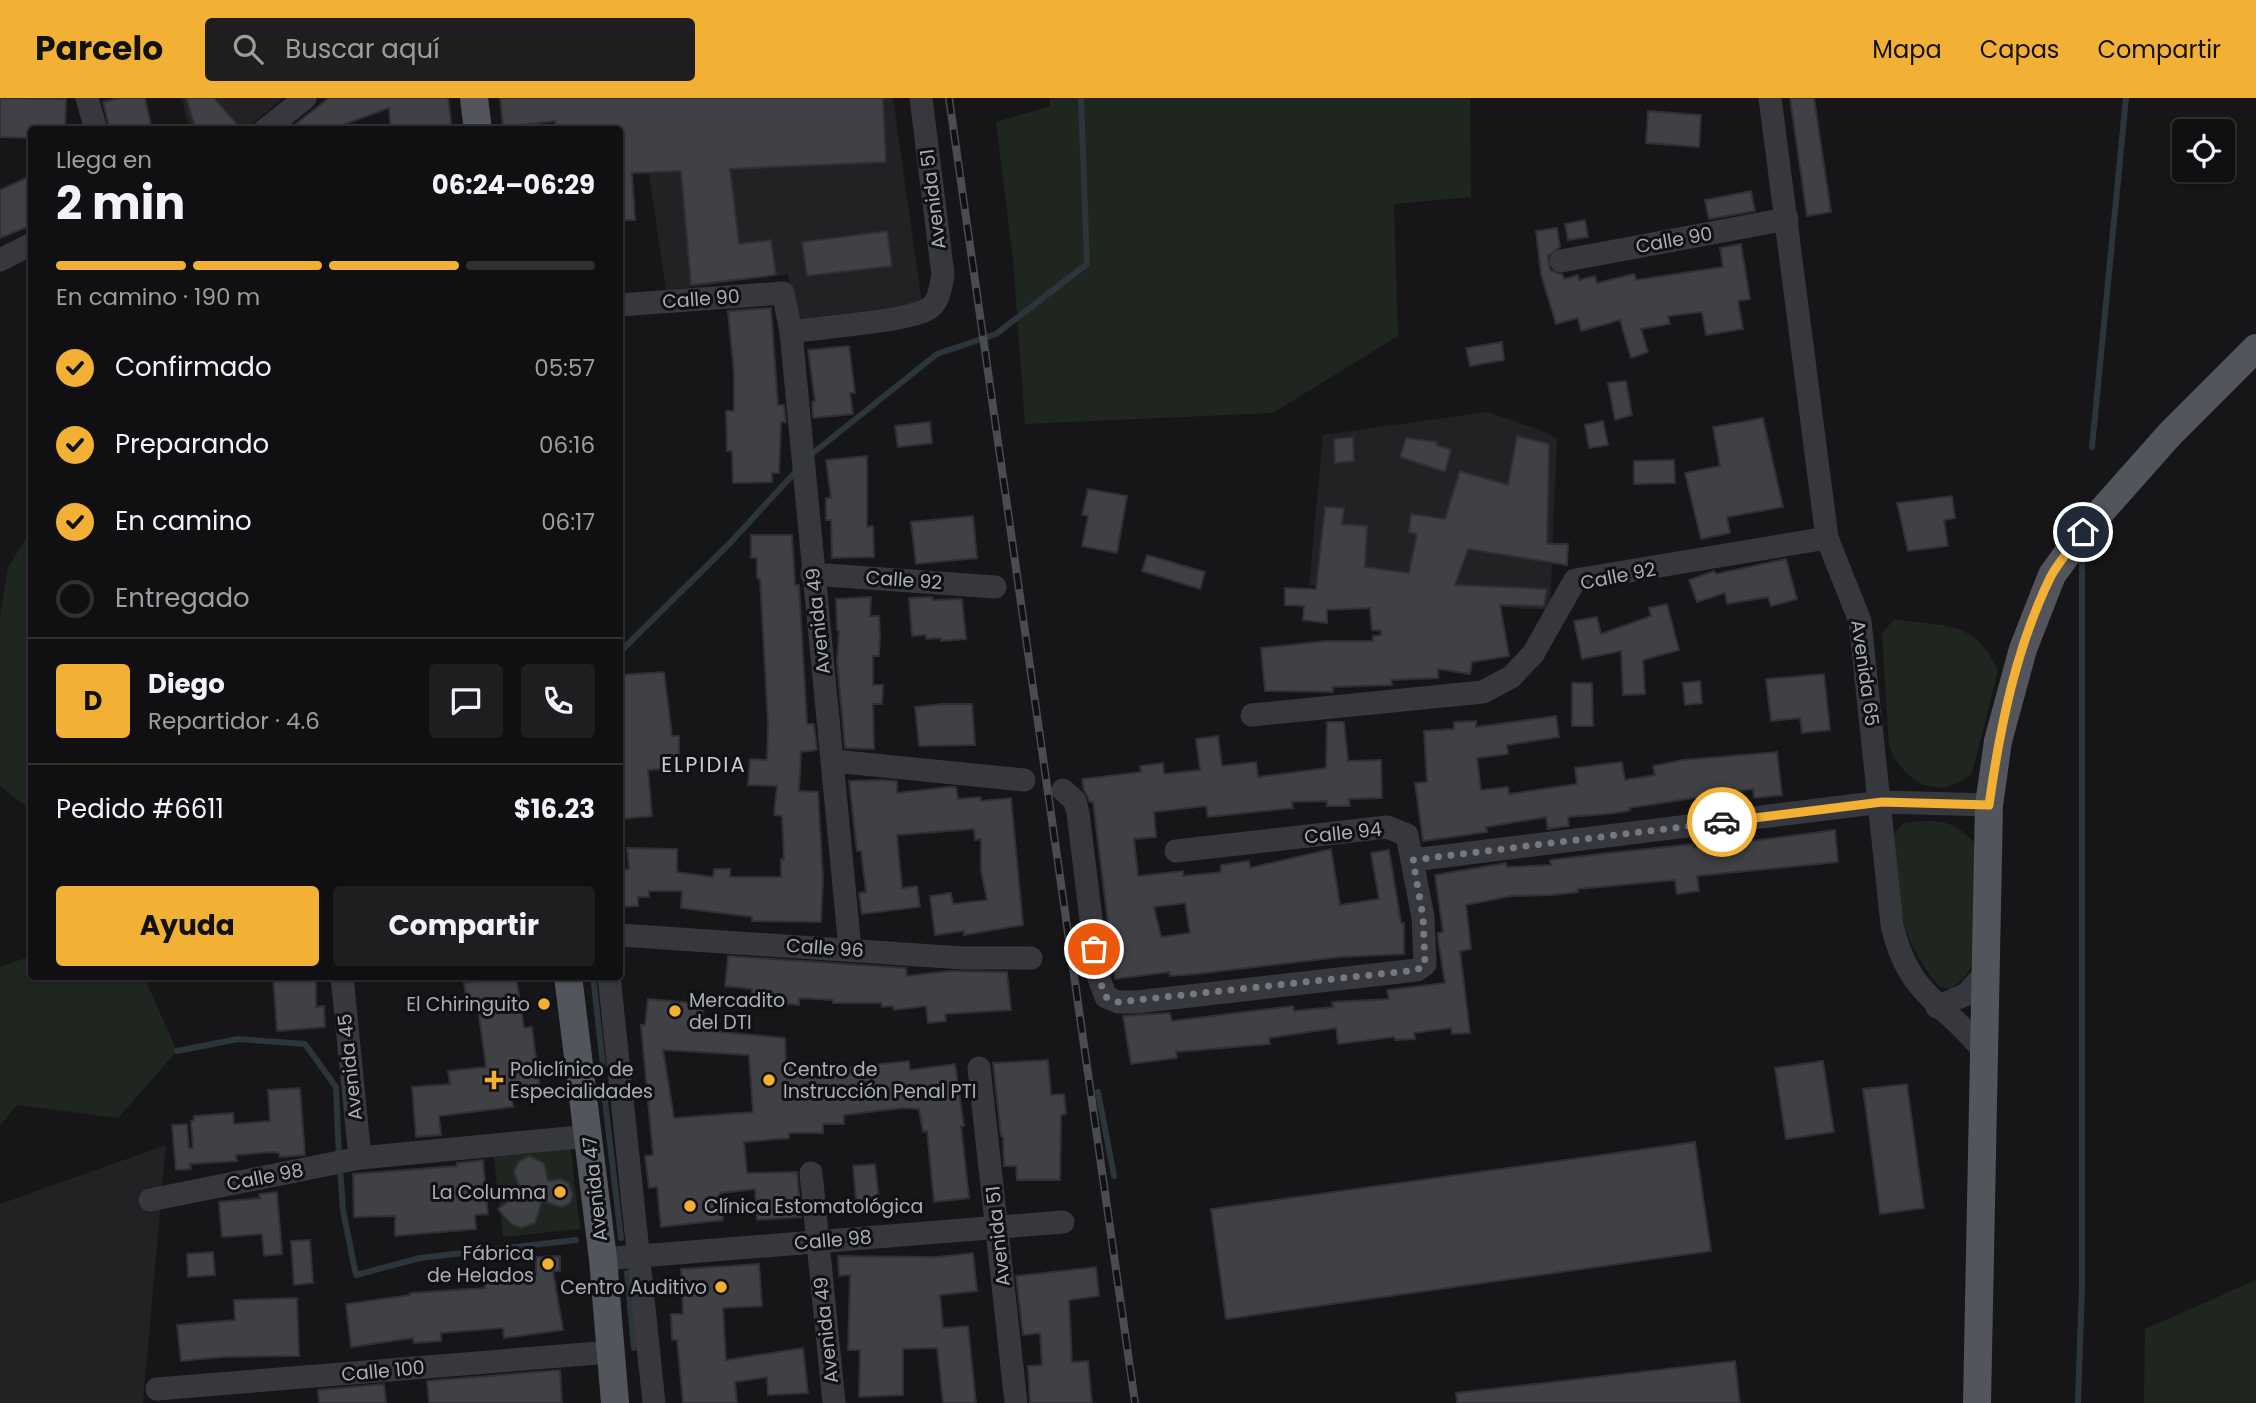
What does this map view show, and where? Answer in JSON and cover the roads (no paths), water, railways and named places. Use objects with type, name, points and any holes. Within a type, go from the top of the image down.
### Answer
[{"type":"main road","points":[[474,98],[478,126]]},
{"type":"main road","points":[[1977,1403],[1989,805],[1998,741],[2023,649],[2052,575],[2083,532],[2161,443],[2256,348]]},
{"type":"main road","name":"Avenida 47","points":[[569,980],[603,1259],[615,1403]]},
{"type":"street","points":[[87,98],[95,126]]},
{"type":"street","points":[[270,126],[305,98]]},
{"type":"street","name":"Avenida 51","points":[[791,331],[896,317],[928,309],[938,300],[943,275],[921,98]]},
{"type":"street","name":"Avenida 65","points":[[1770,98],[1827,538],[1860,621],[1882,802],[1892,925],[1898,952],[1913,981],[1937,1007],[1974,1039],[1986,1054]]},
{"type":"street","name":"Calle 90","points":[[1561,261],[1787,219]]},
{"type":"street","points":[[0,260],[28,246]]},
{"type":"street","name":"Calle 90","points":[[623,305],[783,293]]},
{"type":"street","name":"Avenida 49","points":[[783,293],[791,331],[812,574],[834,761],[850,949]]},
{"type":"street","name":"Calle 92","points":[[1252,715],[1483,692],[1511,677],[1533,654],[1575,580],[1827,538]]},
{"type":"street","name":"Calle 92","points":[[812,574],[995,587]]},
{"type":"street","points":[[834,761],[1024,780]]},
{"type":"street","points":[[1063,790],[1075,801],[1078,813],[1098,976],[1106,997],[1118,1002],[1417,970],[1425,964],[1423,917],[1413,860],[1882,802],[1989,805]]},
{"type":"street","name":"Calle 94","points":[[1177,851],[1387,827],[1407,835],[1413,860]]},
{"type":"street","name":"Calle 96","points":[[623,935],[963,958],[1031,958]]},
{"type":"street","points":[[1937,1007],[1967,994],[1986,972]]},
{"type":"street","name":"Avenida 45","points":[[342,980],[360,1158]]},
{"type":"street","name":"Avenida 47","points":[[609,980],[653,1403]]},
{"type":"street","name":"Avenida 51","points":[[979,1068],[1016,1403]]},
{"type":"street","name":"Calle 98","points":[[150,1200],[360,1158],[589,1136]]},
{"type":"street","name":"Avenida 49","points":[[811,1173],[834,1403]]},
{"type":"street","name":"Calle 98","points":[[603,1259],[1063,1222]]},
{"type":"street","name":"Calle 100","points":[[157,1389],[610,1352]]},
{"type":"waterway","points":[[808,457],[937,354],[996,334],[1087,264],[1081,98]]},
{"type":"waterway","points":[[2092,447],[2126,98]]},
{"type":"waterway","points":[[623,649],[730,543],[799,468]]},
{"type":"waterway","points":[[2078,1403],[2082,1284],[2082,558]]},
{"type":"waterway","points":[[593,980],[603,1066]]},
{"type":"waterway","points":[[177,1051],[238,1039],[305,1044],[336,1087],[339,1157]]},
{"type":"waterway","points":[[604,1092],[621,1238]]},
{"type":"waterway","points":[[1098,1092],[1114,1176]]},
{"type":"waterway","points":[[340,1168],[343,1210],[356,1275],[420,1258],[576,1240]]},
{"type":"waterway","points":[[627,1273],[634,1348]]},
{"type":"railway","points":[[949,98],[1135,1403]]},
{"type":"place","name":"El Chiringuito","points":[[544,1004]]},
{"type":"place","name":"Mercadito del DTI","points":[[675,1011]]},
{"type":"place","name":"Policlínico de Especialidades","points":[[494,1080]]},
{"type":"place","name":"Centro de Instrucción Penal PTI","points":[[769,1080]]},
{"type":"place","name":"La Columna","points":[[560,1192]]},
{"type":"place","name":"Clínica Estomatológica","points":[[690,1206]]},
{"type":"place","name":"Fábrica de Helados","points":[[548,1264]]},
{"type":"place","name":"Centro Auditivo","points":[[721,1287]]},
{"type":"district","name":"ELPIDIA","points":[[704,764]]}]
